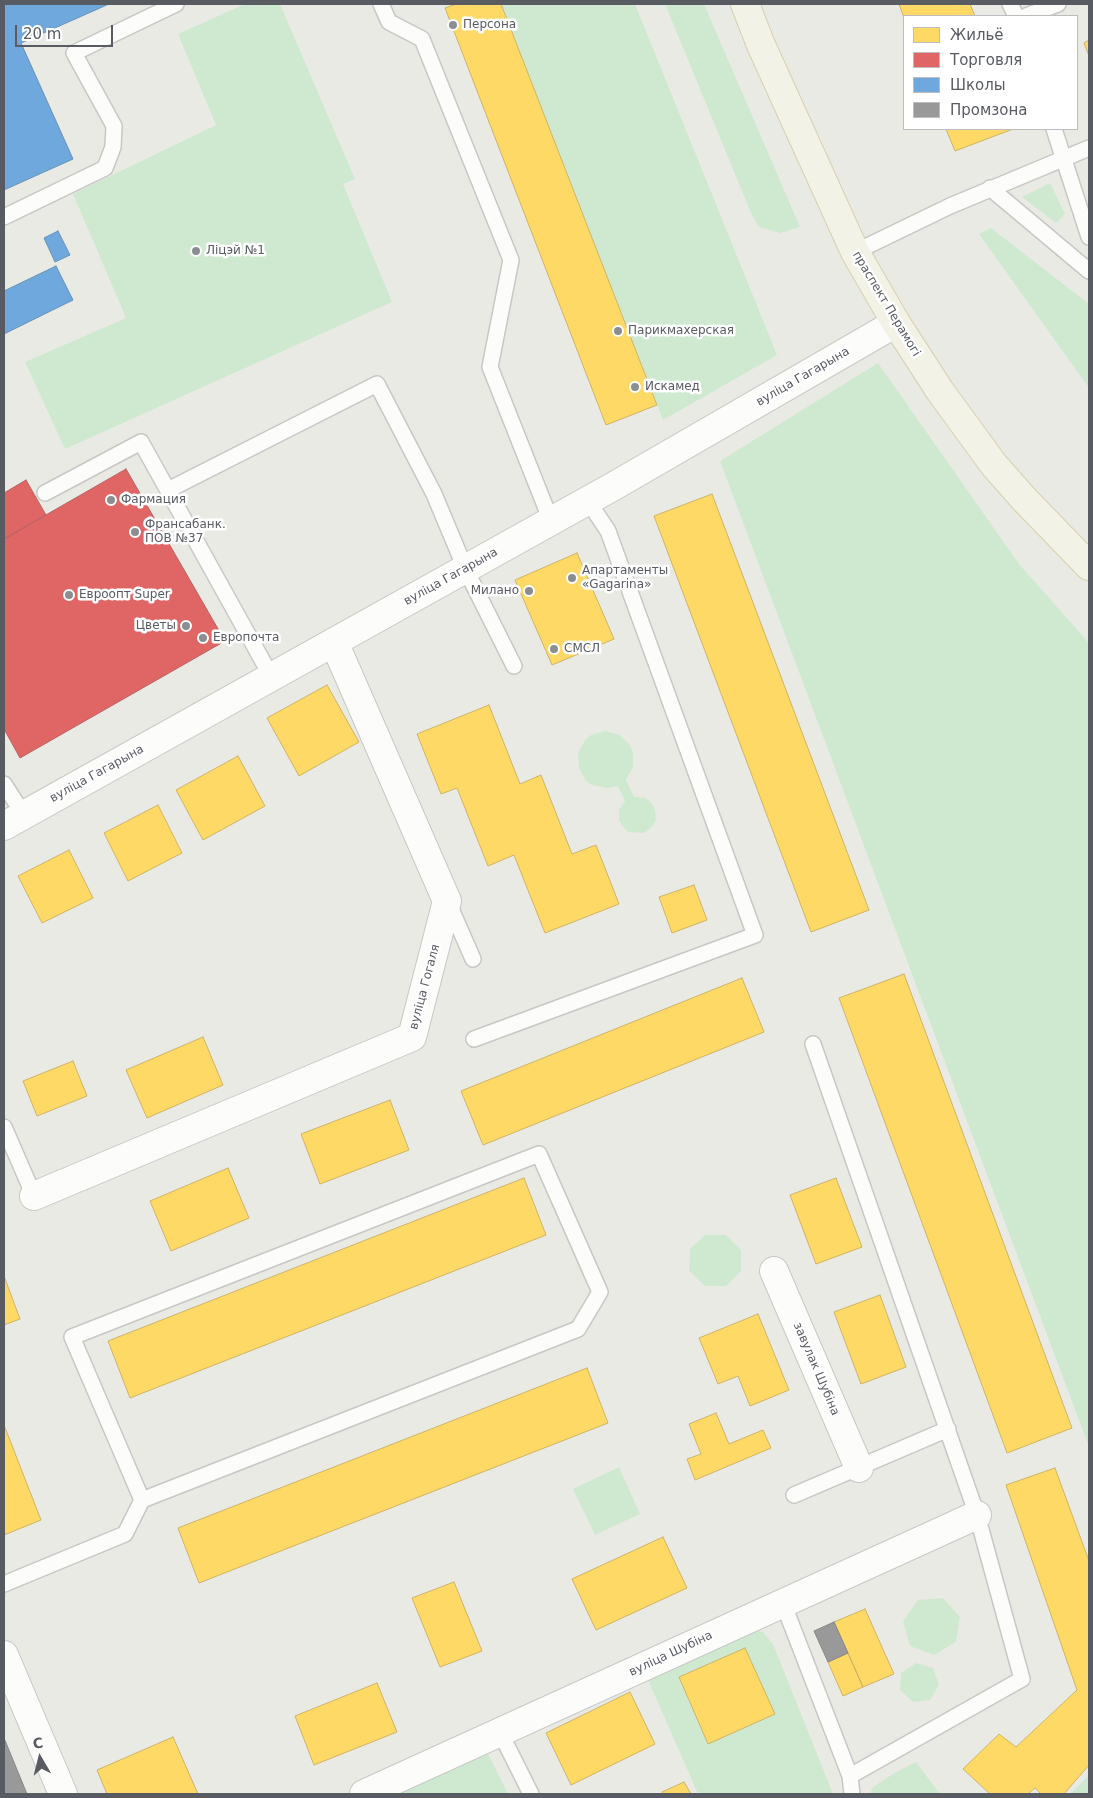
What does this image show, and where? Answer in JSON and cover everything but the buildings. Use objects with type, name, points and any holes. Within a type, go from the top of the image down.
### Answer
[{"type":"main road","name":"праспект Перамогі","points":[[744,4],[855,252],[896,323],[940,391],[994,465],[1089,566]]},
{"type":"street","name":"вуліца Гагарына","points":[[14,821],[270,676],[588,501],[896,323]]},
{"type":"street","points":[[334,642],[447,901]]},
{"type":"street","name":"вуліца Гогаля","points":[[34,1196],[412,1037],[447,901]]},
{"type":"street","name":"завулак Шубіна","points":[[774,1271],[859,1468]]},
{"type":"street","name":"вуліца Шубіна","points":[[364,1794],[977,1515]]},
{"type":"street","points":[[4,1655],[63,1794]]},
{"type":"lane","points":[[4,217],[105,168],[113,147],[114,126],[74,53],[176,4]]},
{"type":"lane","points":[[381,4],[389,22],[422,39],[511,260],[490,367],[551,521]]},
{"type":"lane","points":[[1029,15],[1058,4]]},
{"type":"lane","points":[[1054,130],[1089,237]]},
{"type":"lane","points":[[855,252],[990,188],[1089,148]]},
{"type":"lane","points":[[990,188],[1089,270]]},
{"type":"lane","points":[[168,490],[377,384],[434,494],[466,568],[514,666]]},
{"type":"lane","points":[[45,493],[142,442],[270,676]]},
{"type":"lane","points":[[474,1039],[756,935],[608,532],[588,501]]},
{"type":"lane","points":[[4,784],[14,821]]},
{"type":"lane","points":[[447,901],[473,959]]},
{"type":"lane","points":[[813,1044],[977,1515],[1022,1679],[850,1776]]},
{"type":"lane","points":[[4,1127],[34,1196]]},
{"type":"lane","points":[[4,1584],[125,1534],[142,1500],[578,1329],[600,1292],[539,1154],[72,1337],[142,1500]]},
{"type":"lane","points":[[794,1495],[948,1430]]},
{"type":"lane","points":[[783,1603],[850,1776],[852,1794]]},
{"type":"lane","points":[[500,1732],[531,1794]]},
{"type":"green space","points":[[245,4],[280,4],[355,179],[343,184],[392,302],[65,449],[25,362],[126,318],[73,194],[216,125],[178,34]]},
{"type":"green space","points":[[501,4],[635,4],[777,355],[663,420]]},
{"type":"green space","points":[[665,4],[704,4],[800,227],[780,233],[759,227],[751,213]]},
{"type":"green space","points":[[1050,183],[1065,214],[1056,223],[1022,197]]},
{"type":"green space","points":[[991,228],[1089,304],[1089,388],[979,234]]},
{"type":"green space","points":[[878,363],[1019,564],[1089,643],[1089,1447],[720,461]]},
{"type":"green space","points":[[605,731],[620,735],[630,745],[633,752],[633,767],[626,780],[634,797],[646,798],[655,810],[656,820],[654,824],[643,833],[628,832],[619,820],[619,810],[625,801],[618,786],[607,788],[592,785],[586,781],[579,768],[578,753],[585,740],[591,735]]},
{"type":"green space","points":[[705,1235],[726,1235],[741,1250],[741,1271],[726,1286],[705,1286],[689,1271],[690,1249]]},
{"type":"green space","points":[[619,1467],[640,1514],[595,1535],[573,1489]]},
{"type":"green space","points":[[943,1598],[960,1617],[956,1642],[934,1655],[910,1646],[903,1621],[918,1600]]},
{"type":"green space","points":[[750,1630],[763,1632],[773,1644],[833,1794],[698,1794],[648,1680]]},
{"type":"green space","points":[[916,1663],[933,1668],[939,1685],[930,1700],[913,1702],[900,1690],[901,1673]]},
{"type":"green space","points":[[487,1752],[508,1794],[396,1794]]},
{"type":"green space","points":[[916,1762],[940,1794],[870,1794],[873,1787]]},
{"type":"green space","points":[[1089,1775],[1089,1794],[1070,1794]]},
{"type":"place","name":"Персона","points":[[453,25]]},
{"type":"place","name":"Ліцэй №1","points":[[196,251]]},
{"type":"place","name":"Парикмахерская","points":[[618,331]]},
{"type":"place","name":"Искамед","points":[[635,387]]},
{"type":"place","name":"Фармация","points":[[111,500]]},
{"type":"place","name":"Франсабанк. ПОВ №37","points":[[135,532]]},
{"type":"place","name":"Апартаменты «Gagarina»","points":[[572,578]]},
{"type":"place","name":"Милано","points":[[529,591]]},
{"type":"place","name":"Евроопт Super","points":[[69,595]]},
{"type":"place","name":"Цветы","points":[[186,626]]},
{"type":"place","name":"Европочта","points":[[203,638]]},
{"type":"place","name":"СМСЛ","points":[[554,649]]}]
